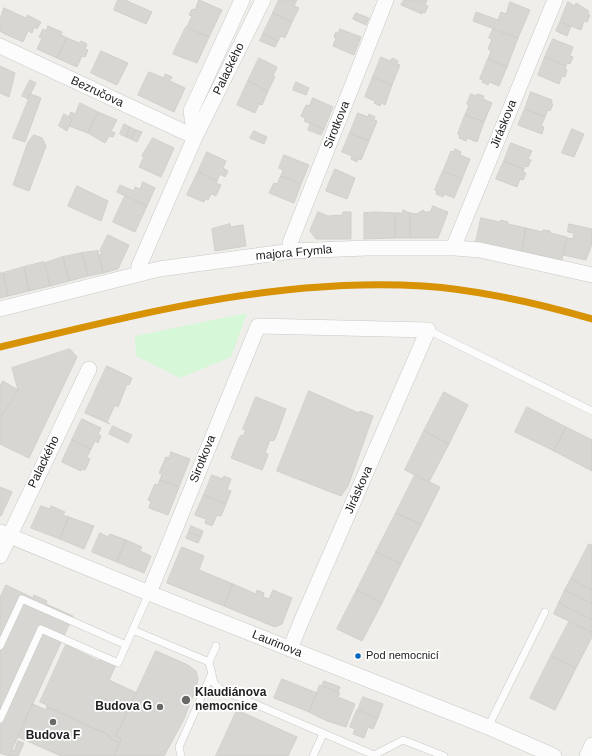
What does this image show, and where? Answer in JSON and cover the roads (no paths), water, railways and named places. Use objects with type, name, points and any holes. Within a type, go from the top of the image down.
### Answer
[{"type":"street","name":"Palackého","points":[[195,137],[191,111],[242,0]]},
{"type":"street","name":"Palackého","points":[[139,274],[139,266],[195,137],[263,0]]},
{"type":"street","name":"Sirotkova","points":[[292,251],[290,243],[386,0]]},
{"type":"street","name":"Jiráskova","points":[[455,248],[456,241],[555,0]]},
{"type":"street","name":"Bezručova","points":[[0,46],[195,137]]},
{"type":"street","name":"majora Frymla","points":[[0,310],[159,269],[292,251],[366,248],[455,248],[492,254],[592,275]]},
{"type":"street","name":"Sirotkova","points":[[149,593],[258,326],[428,330]]},
{"type":"street","name":"Jiráskova","points":[[290,649],[428,330]]},
{"type":"street","name":"Palackého","points":[[0,556],[5,533],[89,369]]},
{"type":"street","name":"Laurinova","points":[[5,533],[149,593],[488,727],[554,756]]},
{"type":"street","points":[[586,756],[592,745]]},
{"type":"lane","points":[[428,330],[592,411]]},
{"type":"lane","points":[[0,719],[41,629],[118,663],[149,593]]},
{"type":"lane","points":[[0,646],[22,599],[126,645]]},
{"type":"lane","points":[[488,727],[545,612]]},
{"type":"lane","points":[[133,630],[209,662]]},
{"type":"lane","points":[[216,646],[209,662],[214,683],[220,689],[374,756],[403,740],[444,756]]},
{"type":"lane","points":[[181,756],[179,747],[212,673]]},
{"type":"lane","points":[[313,756],[323,734]]},
{"type":"place","name":"Pod nemocnicí","points":[[358,656]]},
{"type":"place","name":"Klaudiánova nemocnice","points":[[186,700]]},
{"type":"place","name":"Budova G","points":[[160,707]]},
{"type":"place","name":"Budova F","points":[[53,722]]}]
